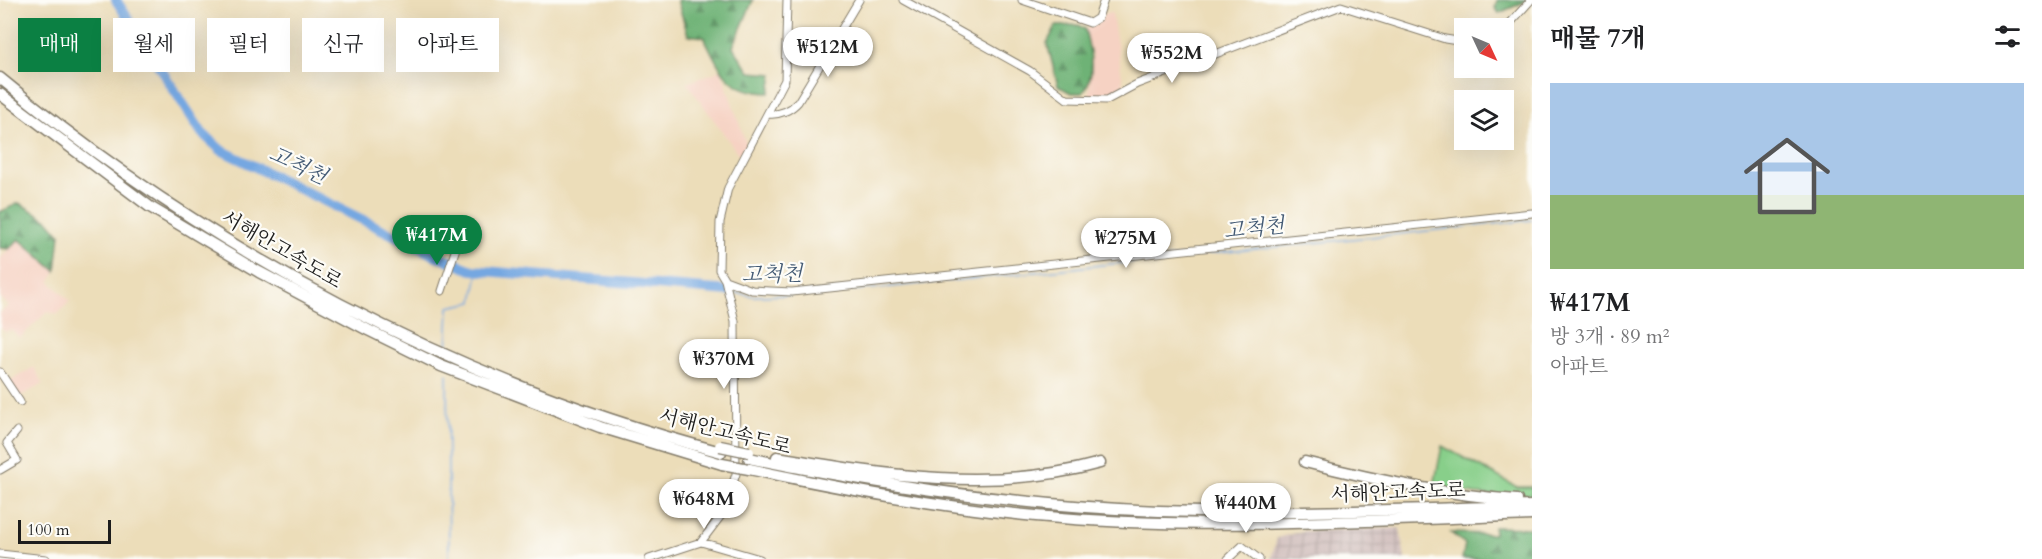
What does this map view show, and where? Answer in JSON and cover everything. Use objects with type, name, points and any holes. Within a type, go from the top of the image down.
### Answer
[{"type":"highway","name":"서해안고속도로","points":[[0,78],[92,151],[163,200],[261,260],[463,363],[599,414],[675,439],[721,449],[749,460],[925,503],[1038,516],[1159,522],[1279,523],[1532,515]]},
{"type":"highway","name":"서해안고속도로","points":[[0,94],[150,207],[259,272],[441,366],[600,427],[722,464],[749,460],[922,491],[1039,503],[1158,511],[1280,513],[1532,504]]},
{"type":"highway","points":[[749,460],[931,479],[1061,474],[1100,463]]},
{"type":"highway","points":[[1305,462],[1370,479],[1464,496],[1532,504]]},
{"type":"street","points":[[650,559],[701,542],[723,513],[736,474],[735,321],[725,283],[719,270],[720,222],[729,189],[785,80],[787,0]]},
{"type":"street","points":[[769,114],[777,115],[793,108],[798,102],[859,0]]},
{"type":"street","points":[[903,0],[1030,71],[1067,99],[1085,101],[1116,97],[1137,84],[1341,6],[1454,40]]},
{"type":"street","points":[[1022,0],[1090,23],[1098,18],[1104,0]]},
{"type":"street","points":[[1514,19],[1531,0]]},
{"type":"street","points":[[725,283],[752,290],[792,292],[1532,213]]},
{"type":"street","points":[[442,291],[456,245]]},
{"type":"street","points":[[0,372],[20,402]]},
{"type":"street","points":[[0,470],[17,460],[7,443],[17,431]]},
{"type":"street","points":[[701,542],[760,559]]},
{"type":"street","points":[[1228,559],[1242,546],[1260,559]]},
{"type":"street","points":[[0,554],[46,559]]},
{"type":"shaded area","points":[[1112,13],[1124,89],[1109,97],[1089,98],[1092,56],[1085,29],[1096,24],[1103,14]]},
{"type":"shaded area","points":[[721,70],[747,146],[739,155],[687,83]]},
{"type":"shaded area","points":[[18,239],[56,271],[50,282],[70,301],[58,314],[47,312],[20,338],[11,330],[5,332],[0,327],[0,313],[9,306],[0,297],[0,259]]},
{"type":"shaded area","points":[[34,367],[43,384],[19,397],[9,382]]},
{"type":"shaded area","points":[[1400,528],[1405,559],[1271,559],[1277,538],[1302,531]]},
{"type":"green space","points":[[677,0],[753,0],[733,47],[750,72],[773,74],[770,93],[744,89],[728,77],[721,69],[704,37],[688,35]]},
{"type":"green space","points":[[1497,0],[1529,0],[1499,13],[1495,8]]},
{"type":"green space","points":[[1078,25],[1085,29],[1091,70],[1083,93],[1071,93],[1058,86],[1047,43],[1056,26]]},
{"type":"green space","points":[[19,203],[48,220],[60,234],[56,271],[19,239],[9,249],[0,248],[0,212]]},
{"type":"green space","points":[[1442,446],[1517,487],[1532,487],[1532,498],[1475,494],[1434,486]]},
{"type":"green space","points":[[1494,527],[1532,528],[1532,559],[1462,559],[1465,544],[1451,533],[1494,534]]},
{"type":"waterway","name":"고척천","points":[[116,0],[202,133],[221,150],[432,254],[472,270],[729,291]]},
{"type":"waterway","name":"고척천","points":[[802,294],[881,288],[1532,220]]},
{"type":"waterway","points":[[447,351],[449,307],[473,302],[478,271]]},
{"type":"waterway","name":"고척천","points":[[730,292],[754,296],[791,295]]},
{"type":"waterway","points":[[447,374],[449,559]]}]
